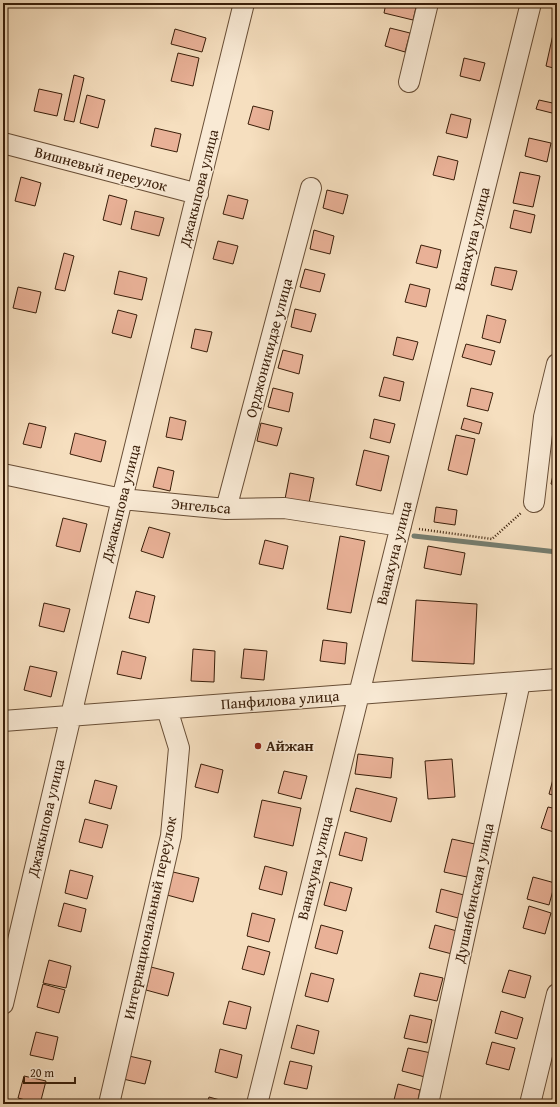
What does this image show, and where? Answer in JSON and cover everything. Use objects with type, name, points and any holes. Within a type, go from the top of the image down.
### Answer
[{"type":"street","name":"Джакыпова улица","points":[[3,1004],[122,499],[244,3]]},
{"type":"street","points":[[409,82],[428,3]]},
{"type":"street","name":"Ванахуна улица","points":[[257,1104],[531,3]]},
{"type":"street","name":"Вишневый переулок","points":[[3,143],[198,194]]},
{"type":"street","name":"Орджоникидзе улица","points":[[226,509],[311,188]]},
{"type":"street","points":[[534,502],[544,417],[557,364]]},
{"type":"street","name":"Энгельса","points":[[3,474],[122,499],[226,509],[284,508],[401,526]]},
{"type":"street","name":"Панфилова улица","points":[[3,721],[557,679]]},
{"type":"street","name":"Душанбинская улица","points":[[428,1104],[520,682]]},
{"type":"street","name":"Интернациональный переулок","points":[[109,1104],[171,836],[179,748],[167,709]]},
{"type":"street","points":[[530,1104],[557,994]]},
{"type":"path","points":[[401,526],[492,539],[534,502]]},
{"type":"building","points":[[281,3],[295,3],[295,6]]},
{"type":"building","points":[[386,3],[417,3],[413,20],[384,13]]},
{"type":"building","points":[[390,28],[410,33],[405,52],[385,46]]},
{"type":"building","points":[[175,29],[206,38],[202,52],[171,44]]},
{"type":"building","points":[[554,30],[557,31],[557,69],[546,66]]},
{"type":"building","points":[[178,53],[199,58],[193,86],[171,81]]},
{"type":"building","points":[[464,58],[485,63],[480,81],[460,76]]},
{"type":"building","points":[[74,75],[84,78],[74,122],[64,120]]},
{"type":"building","points":[[39,89],[62,94],[57,116],[34,111]]},
{"type":"building","points":[[87,95],[105,100],[98,128],[80,123]]},
{"type":"building","points":[[539,100],[557,104],[556,114],[536,109]]},
{"type":"building","points":[[253,106],[273,111],[269,130],[248,124]]},
{"type":"building","points":[[451,114],[471,119],[467,138],[446,133]]},
{"type":"building","points":[[155,128],[181,134],[177,152],[151,146]]},
{"type":"building","points":[[529,138],[551,143],[547,162],[525,156]]},
{"type":"building","points":[[438,156],[458,161],[454,180],[433,175]]},
{"type":"building","points":[[520,172],[540,176],[533,207],[513,203]]},
{"type":"building","points":[[21,177],[41,183],[35,206],[15,201]]},
{"type":"building","points":[[327,190],[348,195],[343,214],[323,208]]},
{"type":"building","points":[[109,195],[127,200],[121,225],[103,220]]},
{"type":"building","points":[[228,195],[248,200],[243,219],[223,214]]},
{"type":"building","points":[[514,210],[535,215],[531,233],[510,228]]},
{"type":"building","points":[[135,211],[164,218],[159,236],[131,229]]},
{"type":"building","points":[[314,230],[334,236],[330,254],[310,249]]},
{"type":"building","points":[[218,241],[238,246],[233,264],[213,259]]},
{"type":"building","points":[[421,245],[441,250],[437,268],[416,263]]},
{"type":"building","points":[[64,253],[74,256],[65,291],[55,289]]},
{"type":"building","points":[[495,267],[517,271],[512,290],[491,285]]},
{"type":"building","points":[[305,269],[325,274],[320,292],[300,287]]},
{"type":"building","points":[[119,271],[147,278],[142,300],[114,294]]},
{"type":"building","points":[[410,284],[430,289],[426,307],[405,302]]},
{"type":"building","points":[[18,287],[41,292],[36,313],[13,308]]},
{"type":"building","points":[[295,309],[316,314],[311,332],[291,327]]},
{"type":"building","points":[[118,310],[137,315],[131,338],[112,333]]},
{"type":"building","points":[[487,315],[506,320],[500,343],[482,338]]},
{"type":"building","points":[[195,329],[212,332],[207,352],[191,348]]},
{"type":"building","points":[[397,337],[418,342],[413,360],[393,355]]},
{"type":"building","points":[[466,344],[495,351],[491,365],[462,357]]},
{"type":"building","points":[[283,350],[303,355],[299,374],[278,368]]},
{"type":"building","points":[[384,377],[404,382],[400,401],[379,396]]},
{"type":"building","points":[[273,388],[293,393],[289,412],[268,407]]},
{"type":"building","points":[[471,388],[493,393],[488,411],[467,406]]},
{"type":"building","points":[[3,411],[6,412],[3,423]]},
{"type":"building","points":[[170,417],[186,421],[182,440],[166,437]]},
{"type":"building","points":[[464,418],[482,423],[479,434],[461,429]]},
{"type":"building","points":[[374,419],[395,424],[390,443],[370,438]]},
{"type":"building","points":[[29,423],[46,427],[41,448],[23,444]]},
{"type":"building","points":[[261,423],[282,428],[277,446],[257,441]]},
{"type":"building","points":[[75,433],[106,441],[101,462],[70,454]]},
{"type":"building","points":[[456,435],[475,439],[467,475],[448,470]]},
{"type":"building","points":[[364,450],[389,456],[381,491],[356,485]]},
{"type":"building","points":[[555,466],[557,467],[557,486],[551,484]]},
{"type":"building","points":[[158,467],[174,471],[170,491],[153,487]]},
{"type":"building","points":[[290,473],[314,478],[309,503],[285,499]]},
{"type":"building","points":[[436,507],[457,510],[455,525],[434,522]]},
{"type":"building","points":[[63,518],[87,524],[80,552],[56,546]]},
{"type":"building","points":[[149,527],[170,533],[163,558],[141,551]]},
{"type":"building","points":[[340,536],[365,541],[351,613],[327,609]]},
{"type":"building","points":[[265,540],[288,546],[283,569],[259,564]]},
{"type":"building","points":[[428,546],[465,553],[461,575],[424,568]]},
{"type":"building","points":[[136,591],[155,596],[149,623],[129,618]]},
{"type":"building","points":[[416,600],[477,604],[474,664],[412,661]]},
{"type":"building","points":[[44,603],[70,609],[64,632],[39,626]]},
{"type":"building","points":[[323,640],[347,643],[345,664],[320,661]]},
{"type":"building","points":[[193,649],[215,651],[214,682],[191,681]]},
{"type":"building","points":[[244,649],[267,651],[264,680],[241,678]]},
{"type":"building","points":[[122,651],[146,657],[141,679],[117,674]]},
{"type":"building","points":[[30,666],[57,672],[51,697],[24,690]]},
{"type":"building","points":[[358,754],[393,758],[391,778],[355,774]]},
{"type":"building","points":[[452,759],[455,797],[428,799],[425,761]]},
{"type":"building","points":[[201,764],[223,770],[218,793],[195,787]]},
{"type":"building","points":[[284,771],[307,776],[301,799],[278,793]]},
{"type":"building","points":[[555,772],[557,773],[557,796],[549,794]]},
{"type":"building","points":[[95,780],[117,786],[111,809],[89,803]]},
{"type":"building","points":[[356,788],[397,798],[391,822],[350,811]]},
{"type":"building","points":[[262,800],[301,808],[293,846],[254,837]]},
{"type":"building","points":[[548,807],[557,809],[557,833],[541,828]]},
{"type":"building","points":[[85,819],[108,825],[102,848],[79,842]]},
{"type":"building","points":[[345,832],[367,838],[362,861],[339,855]]},
{"type":"building","points":[[452,839],[475,844],[467,877],[444,872]]},
{"type":"building","points":[[265,866],[287,872],[282,895],[259,889]]},
{"type":"building","points":[[70,870],[93,876],[87,899],[65,893]]},
{"type":"building","points":[[173,872],[199,878],[193,902],[167,895]]},
{"type":"building","points":[[533,877],[555,883],[549,905],[527,899]]},
{"type":"building","points":[[330,882],[352,888],[346,911],[324,905]]},
{"type":"building","points":[[441,889],[464,895],[458,918],[436,912]]},
{"type":"building","points":[[64,903],[86,909],[81,932],[58,926]]},
{"type":"building","points":[[529,906],[551,913],[545,934],[523,928]]},
{"type":"building","points":[[252,913],[275,919],[269,942],[247,936]]},
{"type":"building","points":[[321,925],[343,931],[337,954],[315,948]]},
{"type":"building","points":[[435,925],[457,931],[452,954],[429,948]]},
{"type":"building","points":[[248,946],[270,952],[264,975],[242,969]]},
{"type":"building","points":[[49,960],[71,966],[66,988],[43,983]]},
{"type":"building","points":[[151,967],[174,973],[168,996],[146,990]]},
{"type":"building","points":[[509,970],[531,976],[525,998],[502,992]]},
{"type":"building","points":[[311,973],[334,979],[328,1002],[305,996]]},
{"type":"building","points":[[420,973],[443,978],[437,1001],[414,996]]},
{"type":"building","points":[[43,984],[65,990],[59,1013],[37,1007]]},
{"type":"building","points":[[229,1001],[251,1007],[246,1029],[223,1024]]},
{"type":"building","points":[[501,1011],[523,1018],[517,1039],[495,1033]]},
{"type":"building","points":[[410,1015],[432,1020],[427,1043],[404,1038]]},
{"type":"building","points":[[297,1025],[319,1031],[314,1054],[291,1048]]},
{"type":"building","points":[[36,1032],[58,1037],[53,1060],[30,1055]]},
{"type":"building","points":[[492,1042],[515,1048],[509,1070],[486,1064]]},
{"type":"building","points":[[408,1048],[431,1053],[425,1077],[402,1071]]},
{"type":"building","points":[[220,1049],[242,1055],[237,1078],[215,1072]]},
{"type":"building","points":[[129,1056],[151,1061],[145,1084],[123,1079]]},
{"type":"building","points":[[290,1061],[312,1066],[307,1089],[284,1084]]},
{"type":"building","points":[[24,1076],[46,1081],[40,1104],[18,1098]]},
{"type":"building","points":[[398,1084],[420,1090],[417,1104],[393,1104]]},
{"type":"building","points":[[209,1097],[231,1103],[231,1104],[207,1104]]},
{"type":"waterway","points":[[414,536],[557,552]]},
{"type":"place","name":"Айжан","points":[[258,746]]}]
